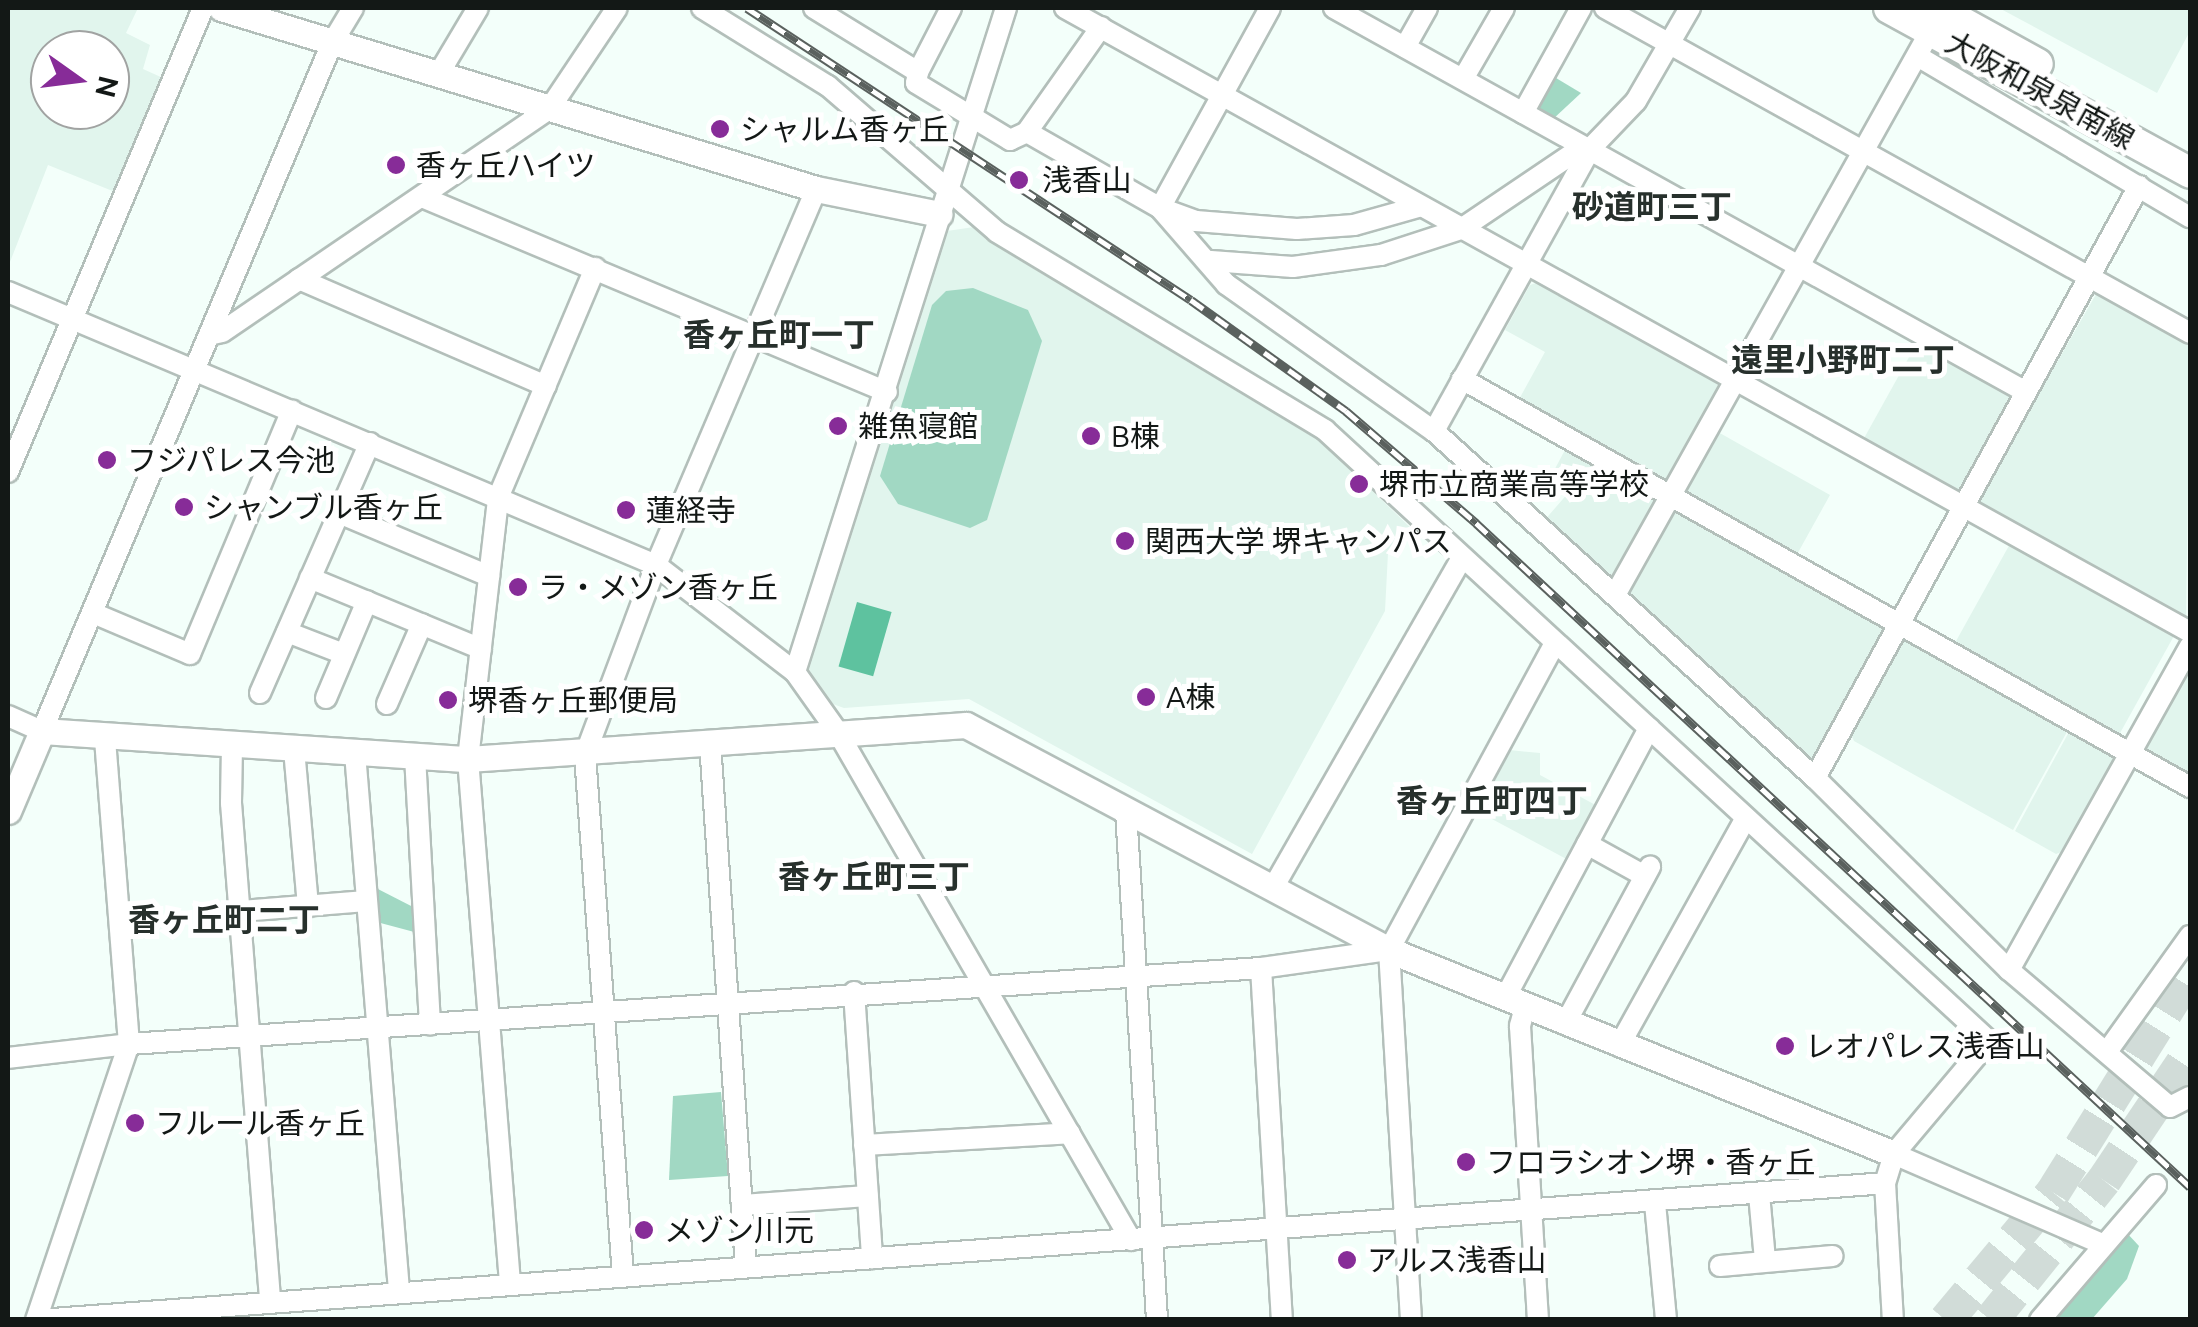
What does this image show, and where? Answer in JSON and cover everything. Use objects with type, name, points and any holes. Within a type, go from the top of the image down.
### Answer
[{"type":"main road","name":"大阪和泉泉南線","points":[[1888,8],[1934,22],[2190,151]]},
{"type":"main road","name":"大阪和泉泉南線","points":[[1934,22],[2190,173]]},
{"type":"street","points":[[8,472],[203,8]]},
{"type":"street","points":[[221,8],[816,189],[944,202]]},
{"type":"street","points":[[8,811],[332,43],[353,8]]},
{"type":"street","points":[[438,75],[478,8]]},
{"type":"street","points":[[208,335],[300,280],[550,108],[617,8]]},
{"type":"street","points":[[702,8],[828,86],[944,202],[1324,430],[1554,646],[1988,1040],[1894,1154],[1885,1183],[1892,1320]]},
{"type":"street","points":[[814,8],[918,72]]},
{"type":"street","points":[[952,8],[916,83],[1010,140],[1027,132],[1101,27]]},
{"type":"street","points":[[794,672],[887,392],[1006,8]]},
{"type":"street","points":[[1064,8],[2190,632]]},
{"type":"street","points":[[1160,208],[1270,8]]},
{"type":"street","points":[[1405,47],[1426,8]]},
{"type":"street","points":[[1463,79],[1504,8]]},
{"type":"street","points":[[1524,112],[1581,8]]},
{"type":"street","points":[[1604,8],[1861,155],[2190,333]]},
{"type":"street","points":[[1434,431],[1529,266],[1590,149],[1636,100],[1672,46],[1690,8]]},
{"type":"street","points":[[1343,10],[2026,392]]},
{"type":"street","points":[[1615,595],[1802,266],[1934,22],[2139,186],[2190,217]]},
{"type":"street","points":[[1027,132],[1160,208],[1196,220],[1297,228],[1354,225],[1418,207]]},
{"type":"street","points":[[1211,261],[1310,264],[1381,255],[1461,229],[1575,152],[1590,149]]},
{"type":"street","points":[[1815,778],[2139,186]]},
{"type":"street","points":[[622,1276],[585,755],[656,565],[816,189]]},
{"type":"street","points":[[422,197],[887,392]]},
{"type":"street","points":[[1160,208],[1211,261],[1226,284],[1434,431],[1815,778],[2009,970],[2109,1050],[2170,1106],[2190,1097]]},
{"type":"street","points":[[510,1283],[468,759],[498,498],[595,268]]},
{"type":"street","points":[[300,280],[546,386]]},
{"type":"street","points":[[8,292],[656,565],[794,672],[837,731],[1070,1133],[1141,1239]]},
{"type":"street","points":[[1462,379],[2190,787]]},
{"type":"street","points":[[93,612],[190,654],[292,410]]},
{"type":"street","points":[[260,693],[370,443]]},
{"type":"street","points":[[340,512],[489,576]]},
{"type":"street","points":[[1274,886],[1460,559]]},
{"type":"street","points":[[310,578],[481,648]]},
{"type":"street","points":[[326,698],[367,601]]},
{"type":"street","points":[[387,704],[422,624]]},
{"type":"street","points":[[287,632],[344,654]]},
{"type":"street","points":[[1412,1320],[1402,1222],[1390,950],[1554,646]]},
{"type":"street","points":[[2009,970],[2190,646]]},
{"type":"street","points":[[8,716],[42,731],[105,738],[468,759],[585,755],[837,731],[966,724],[1390,950],[1619,1046],[1894,1154],[2104,1245]]},
{"type":"street","points":[[1538,1320],[1520,1026],[1515,1002],[1588,844],[1648,728]]},
{"type":"street","points":[[105,738],[129,1044],[38,1320],[510,1283],[1402,1222],[1532,1208],[1656,1203],[1885,1183]]},
{"type":"street","points":[[710,743],[746,1267]]},
{"type":"street","points":[[232,745],[270,1302]]},
{"type":"street","points":[[294,749],[308,906]]},
{"type":"street","points":[[355,754],[399,1291]]},
{"type":"street","points":[[415,756],[430,1025]]},
{"type":"street","points":[[1126,811],[1136,975],[1141,1239],[1157,1320]]},
{"type":"street","points":[[1619,1046],[1746,818]]},
{"type":"street","points":[[1565,1024],[1647,871],[1588,844]]},
{"type":"street","points":[[242,910],[366,901]]},
{"type":"street","points":[[2109,1050],[2190,936]]},
{"type":"street","points":[[8,1058],[129,1044],[983,983],[1262,968],[1390,950]]},
{"type":"street","points":[[1262,968],[1282,1320]]},
{"type":"street","points":[[854,992],[872,1258]]},
{"type":"street","points":[[864,1144],[1070,1133]]},
{"type":"street","points":[[2040,1320],[2156,1185]]},
{"type":"street","points":[[1760,1194],[1766,1260]]},
{"type":"street","points":[[742,1205],[868,1196]]},
{"type":"street","points":[[1656,1203],[1666,1320]]},
{"type":"street","points":[[1720,1266],[1833,1256]]},
{"type":"shaded area","points":[[8,8],[138,8],[127,30],[30,30],[30,130],[130,130],[130,35],[150,45],[143,69],[163,78],[115,192],[48,165],[8,267]]},
{"type":"shaded area","points":[[1999,8],[2190,8],[2190,31],[2157,93]]},
{"type":"shaded area","points":[[1551,75],[1581,93],[1552,120],[1535,105]]},
{"type":"shaded area","name":"関西大学 堺キャンパス","points":[[974,227],[1318,439],[1412,529],[1388,553],[1385,611],[1252,854],[969,699],[844,708],[830,703],[808,670],[947,231]]},
{"type":"shaded area","points":[[1539,282],[1719,380],[1720,392],[1672,480],[1664,483],[1517,403],[1545,352],[1505,330],[1530,285]]},
{"type":"shaded area","points":[[973,288],[1028,310],[1042,341],[987,520],[970,528],[898,504],[880,476],[932,305],[946,291]]},
{"type":"shaded area","points":[[2099,289],[2190,340],[2186,623],[1981,509],[1978,500]]},
{"type":"shaded area","points":[[1918,341],[2018,396],[1962,497],[1862,442]]},
{"type":"shaded area","points":[[1718,432],[1830,495],[1795,558],[1688,498],[1685,490]]},
{"type":"shaded area","points":[[1566,448],[1661,502],[1613,582],[1543,522],[1569,492],[1549,480]]},
{"type":"shaded area","points":[[1679,507],[1885,625],[1886,634],[1818,757],[1810,759],[1628,602],[1626,593],[1670,510]]},
{"type":"shaded area","points":[[2011,542],[2175,633],[2120,734],[1955,643]]},
{"type":"shaded area","points":[[857,602],[892,612],[873,676],[839,666]]},
{"type":"shaded area","points":[[1905,641],[2068,730],[2013,830],[1854,741],[1848,728],[1894,645]]},
{"type":"shaded area","points":[[2190,652],[2190,776],[2143,751]]},
{"type":"shaded area","points":[[2070,730],[2117,756],[2064,851],[2056,854],[2015,831]]},
{"type":"shaded area","points":[[1509,750],[1540,753],[1540,775],[1601,808],[1572,862],[1477,811]]},
{"type":"shaded area","points":[[374,887],[415,908],[418,933],[373,921]]},
{"type":"shaded area","points":[[721,1092],[728,1176],[669,1180],[673,1096]]},
{"type":"shaded area","points":[[2126,1232],[2139,1246],[2127,1279],[2092,1319],[2051,1320]]},
{"type":"tunnel","points":[[1946,1320],[2053,1192],[2190,972]]},
{"type":"tunnel","points":[[1991,1320],[2104,1180],[2190,1052]]},
{"type":"railway","points":[[747,8],[1191,300],[1346,411],[1476,523],[2190,1187]]},
{"type":"place","name":"シャルム香ヶ丘","points":[[720,129]]},
{"type":"place","name":"香ヶ丘ハイツ","points":[[396,165]]},
{"type":"place","name":"浅香山","points":[[1019,180]]},
{"type":"place","name":"雑魚寝館","points":[[838,426]]},
{"type":"place","name":"B棟","points":[[1091,436]]},
{"type":"place","name":"フジパレス今池","points":[[107,460]]},
{"type":"place","name":"堺市立商業高等学校","points":[[1359,484]]},
{"type":"place","name":"シャンブル香ヶ丘","points":[[184,507]]},
{"type":"place","name":"蓮経寺","points":[[626,510]]},
{"type":"place","name":"関西大学 堺キャンパス","points":[[1125,541]]},
{"type":"place","name":"ラ・メゾン香ヶ丘","points":[[518,587]]},
{"type":"place","name":"A棟","points":[[1146,697]]},
{"type":"place","name":"堺香ヶ丘郵便局","points":[[448,700]]},
{"type":"place","name":"レオパレス浅香山","points":[[1785,1046]]},
{"type":"place","name":"フルール香ヶ丘","points":[[135,1123]]},
{"type":"place","name":"フロラシオン堺・香ヶ丘","points":[[1466,1162]]},
{"type":"place","name":"メゾン川元","points":[[644,1230]]},
{"type":"place","name":"アルス浅香山","points":[[1347,1260]]},
{"type":"district","name":"砂道町三丁","points":[[1652,206]]},
{"type":"district","name":"香ヶ丘町一丁","points":[[779,334]]},
{"type":"district","name":"遠里小野町二丁","points":[[1843,359]]},
{"type":"district","name":"香ヶ丘町四丁","points":[[1492,800]]},
{"type":"district","name":"香ヶ丘町三丁","points":[[874,876]]},
{"type":"district","name":"香ヶ丘町二丁","points":[[224,919]]}]
